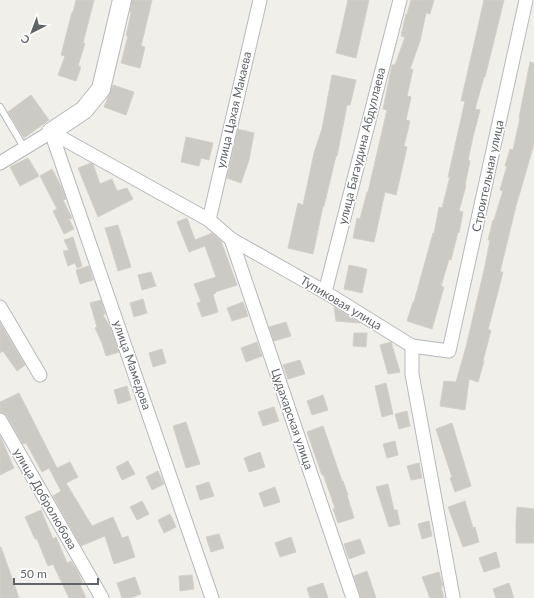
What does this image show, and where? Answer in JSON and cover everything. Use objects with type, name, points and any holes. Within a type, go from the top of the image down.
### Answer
[{"type":"street","points":[[0,163],[25,149],[84,110],[101,89],[122,0]]},
{"type":"street","name":"улица Цахая Макаева","points":[[209,220],[260,0]]},
{"type":"street","name":"улица Багаудина Абдуллаева","points":[[325,292],[400,0]]},
{"type":"street","name":"Строительная улица","points":[[412,346],[449,351],[526,0]]},
{"type":"street","name":"Тупиковая улица","points":[[51,132],[209,220],[232,239],[325,292],[412,346]]},
{"type":"street","name":"улица Мамедова","points":[[51,132],[212,598]]},
{"type":"street","name":"Цудахарская улица","points":[[232,239],[353,598]]},
{"type":"street","points":[[241,268],[260,255]]},
{"type":"street","points":[[0,307],[40,375]]},
{"type":"street","points":[[412,346],[412,374],[453,597]]},
{"type":"street","name":"улица Добролюбова","points":[[0,420],[102,598]]},
{"type":"lane","points":[[0,107],[25,149]]},
{"type":"building","points":[[76,0],[94,0],[83,43],[85,43],[78,66],[81,67],[76,81],[58,75],[65,56],[61,55]]},
{"type":"building","points":[[132,0],[152,0],[141,46],[145,47],[140,68],[121,63],[128,36],[126,36]]},
{"type":"building","points":[[348,0],[369,0],[356,58],[336,53]]},
{"type":"building","points":[[411,0],[434,0],[430,14],[426,13],[420,41],[410,69],[413,69],[407,96],[411,97],[406,120],[410,121],[404,146],[407,147],[396,195],[385,192],[374,242],[353,238],[357,218],[360,219],[368,192],[387,110],[383,109],[392,65],[395,65],[405,37],[401,36]]},
{"type":"building","points":[[484,0],[504,0],[485,77],[475,109],[480,110],[468,160],[470,161],[466,185],[459,211],[463,212],[459,233],[458,232],[451,260],[449,259],[441,286],[444,287],[432,329],[407,321],[414,302],[433,233],[434,234],[439,207],[442,208],[450,177],[448,177],[465,101],[461,101]]},
{"type":"building","points":[[530,62],[534,63],[534,144],[516,206],[500,272],[503,272],[488,330],[491,330],[484,361],[478,382],[469,379],[465,410],[440,406],[444,381],[456,382],[466,347],[485,266],[490,240],[488,240],[503,191],[500,190],[507,166],[505,166],[510,149],[513,150]]},
{"type":"building","points":[[332,75],[356,80],[350,105],[347,105],[337,156],[323,206],[313,254],[288,248],[298,203],[303,205],[314,153],[322,129]]},
{"type":"building","points":[[113,85],[134,92],[126,115],[104,107]]},
{"type":"building","points":[[31,95],[49,120],[24,138],[8,112]]},
{"type":"building","points":[[238,129],[254,133],[249,160],[241,183],[227,178]]},
{"type":"building","points":[[186,137],[213,143],[209,160],[201,158],[199,166],[181,162]]},
{"type":"building","points":[[28,158],[39,176],[20,186],[10,167]]},
{"type":"building","points":[[91,163],[93,164],[100,184],[112,179],[117,191],[127,188],[133,199],[98,217],[78,168]]},
{"type":"building","points":[[52,169],[63,191],[66,199],[63,200],[72,218],[69,219],[74,229],[64,234],[53,211],[57,209],[40,176]]},
{"type":"building","points":[[187,218],[195,240],[212,233],[221,241],[237,285],[215,292],[216,293],[213,294],[218,312],[202,317],[197,303],[201,302],[194,284],[216,277],[205,246],[189,252],[177,222]]},
{"type":"building","points":[[118,225],[131,267],[118,271],[105,228]]},
{"type":"building","points":[[73,237],[82,266],[77,268],[75,263],[68,266],[63,251],[69,250],[64,240]]},
{"type":"building","points":[[349,265],[367,269],[362,293],[344,289]]},
{"type":"building","points":[[89,266],[93,280],[80,284],[76,270]]},
{"type":"building","points":[[151,272],[156,286],[142,290],[138,275]]},
{"type":"building","points":[[143,299],[147,313],[134,317],[130,303]]},
{"type":"building","points":[[101,300],[105,314],[103,315],[110,327],[119,352],[106,356],[95,328],[97,327],[90,303]]},
{"type":"building","points":[[243,302],[248,316],[232,321],[227,308]]},
{"type":"building","points":[[334,307],[360,323],[336,321]]},
{"type":"building","points":[[286,322],[291,336],[274,341],[269,327]]},
{"type":"building","points":[[0,323],[25,365],[17,371],[3,351],[0,353]]},
{"type":"building","points":[[354,333],[367,333],[366,347],[353,346]]},
{"type":"building","points":[[257,342],[262,356],[246,362],[241,348]]},
{"type":"building","points":[[391,342],[400,372],[388,374],[380,345]]},
{"type":"building","points":[[162,349],[166,363],[153,367],[149,353]]},
{"type":"building","points":[[300,360],[305,374],[288,379],[283,365]]},
{"type":"building","points":[[386,383],[393,414],[382,417],[375,386]]},
{"type":"building","points":[[127,386],[131,400],[118,404],[114,390]]},
{"type":"building","points":[[19,393],[57,468],[70,462],[78,477],[66,483],[92,526],[113,517],[122,538],[128,536],[135,557],[114,564],[105,536],[81,546],[53,496],[61,491],[49,468],[42,472],[26,443],[23,444],[7,416],[0,412],[0,402]]},
{"type":"building","points":[[323,395],[328,410],[312,415],[307,401]]},
{"type":"building","points":[[274,407],[279,421],[263,426],[258,412]]},
{"type":"building","points":[[407,411],[410,426],[399,429],[395,414]]},
{"type":"building","points":[[186,422],[200,464],[186,468],[173,426]]},
{"type":"building","points":[[452,423],[471,486],[455,492],[450,478],[452,477],[436,429]]},
{"type":"building","points":[[323,426],[348,495],[354,518],[338,523],[333,509],[335,508],[307,432]]},
{"type":"building","points":[[0,436],[14,468],[0,475]]},
{"type":"building","points":[[395,441],[398,455],[387,458],[383,444]]},
{"type":"building","points":[[260,452],[265,467],[249,472],[244,458]]},
{"type":"building","points":[[128,461],[135,474],[122,480],[116,467]]},
{"type":"building","points":[[419,463],[422,478],[411,480],[407,466]]},
{"type":"building","points":[[158,471],[164,484],[152,490],[146,477]]},
{"type":"building","points":[[209,482],[214,496],[200,500],[196,486]]},
{"type":"building","points":[[388,484],[394,510],[397,510],[400,524],[389,527],[376,487]]},
{"type":"building","points":[[275,487],[280,502],[264,507],[259,493]]},
{"type":"building","points":[[142,501],[149,514],[137,520],[130,507]]},
{"type":"building","points":[[465,501],[479,542],[463,547],[448,507]]},
{"type":"building","points":[[517,507],[534,509],[534,543],[516,543]]},
{"type":"building","points":[[41,510],[53,539],[56,537],[67,563],[71,561],[78,572],[83,584],[80,585],[86,598],[69,598],[53,564],[48,566],[37,539],[35,539],[25,517]]},
{"type":"building","points":[[170,514],[176,527],[164,533],[158,520]]},
{"type":"building","points":[[429,521],[432,536],[422,539],[418,524]]},
{"type":"building","points":[[219,534],[224,548],[211,552],[206,537]]},
{"type":"building","points":[[291,537],[296,552],[280,557],[275,543]]},
{"type":"building","points":[[360,539],[365,553],[349,559],[344,544]]},
{"type":"building","points":[[1,547],[19,598],[0,598]]},
{"type":"building","points":[[496,552],[500,567],[484,572],[479,558]]},
{"type":"building","points":[[367,571],[376,598],[361,598],[354,576]]},
{"type":"building","points":[[439,572],[443,586],[441,587],[444,598],[430,598],[422,577]]},
{"type":"building","points":[[192,575],[194,589],[180,591],[179,576]]},
{"type":"building","points":[[135,577],[141,594],[130,598],[122,598],[117,583]]},
{"type":"building","points":[[323,583],[328,598],[310,598],[307,588]]},
{"type":"building","points":[[509,583],[514,598],[496,598],[493,589]]}]
